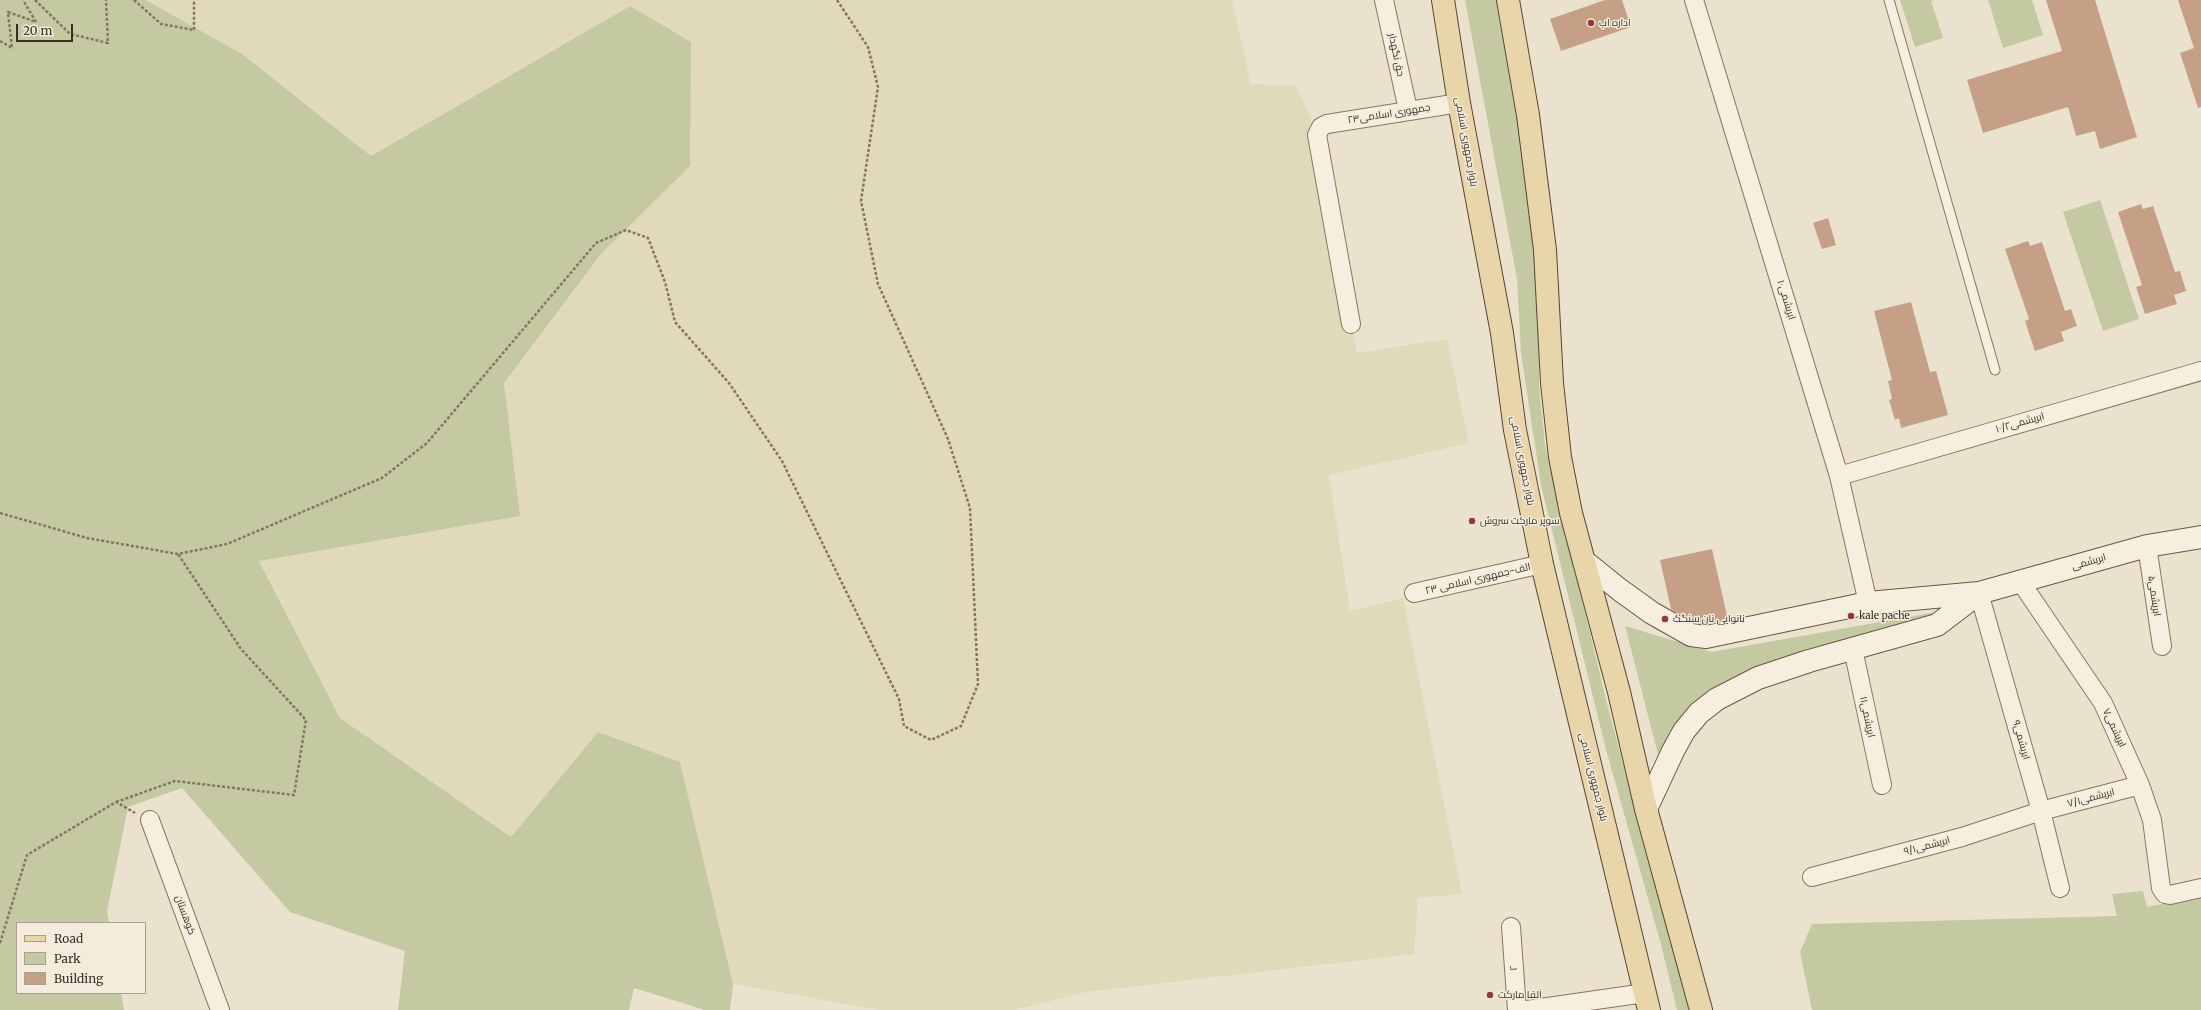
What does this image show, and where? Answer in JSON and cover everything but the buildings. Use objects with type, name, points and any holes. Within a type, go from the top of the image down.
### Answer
[{"type":"main road","name":"بلوار جمهوری اسلامی","points":[[1443,0],[1459,103],[1502,333],[1515,430],[1542,564],[1647,1001]]},
{"type":"main road","points":[[1508,0],[1528,115],[1545,250],[1552,383],[1560,457],[1571,513],[1619,692],[1646,809],[1701,1010]]},
{"type":"main road","name":"ابریشمی","points":[[1979,593],[2147,546],[2201,537]]},
{"type":"main road","points":[[1584,561],[1652,613],[1676,628],[1698,636],[1718,635],[1868,603],[1979,593]]},
{"type":"main road","points":[[1646,809],[1673,750],[1684,731],[1699,713],[1717,698],[1758,678],[1937,625],[1979,593]]},
{"type":"street","name":"حق نگهدار","points":[[1384,0],[1408,110]]},
{"type":"street","name":"ابریشمی۱۰","points":[[1694,0],[1839,476],[1868,603]]},
{"type":"street","name":"جمهوری اسلامی۲۳","points":[[1351,324],[1317,135],[1320,127],[1327,124],[1408,110],[1459,103]]},
{"type":"street","name":"۱۰/۲ابریشمی","points":[[1839,476],[2201,371]]},
{"type":"street","name":"ابریشمی۵","points":[[2147,546],[2162,646]]},
{"type":"street","name":"۲۳ الف-جمهوری اسلامی","points":[[1414,593],[1542,564]]},
{"type":"street","name":"ابریشمی۷","points":[[2020,581],[2103,703],[2140,785],[2152,820],[2161,888],[2165,894],[2170,895],[2201,888]]},
{"type":"street","name":"ابریشمی۹","points":[[1979,593],[2041,811],[2060,888]]},
{"type":"street","name":"ابریشمی۱۱","points":[[1853,649],[1882,785]]},
{"type":"street","name":"ابریشمی۷/۱","points":[[2041,811],[2140,785]]},
{"type":"street","name":"۹/۱ابریشمی","points":[[1812,877],[1962,836],[2041,811]]},
{"type":"street","name":"کوهستان","points":[[150,820],[220,1010]]},
{"type":"street","name":"۲","points":[[1511,927],[1517,1010]]},
{"type":"street","points":[[1527,1010],[1647,1001]]},
{"type":"lane","points":[[1889,0],[1995,370]]},
{"type":"path","points":[[0,41],[12,48],[8,12],[36,22],[23,0]]},
{"type":"path","points":[[35,0],[70,34],[108,43],[106,0]]},
{"type":"path","points":[[134,0],[161,24],[194,30],[194,0]]},
{"type":"path","points":[[0,513],[87,538],[178,554],[227,544],[382,478],[427,443],[596,243],[626,230],[648,238],[665,282],[675,322],[729,383],[782,462],[899,699],[904,726],[931,740],[961,726],[978,684],[970,508],[948,439],[878,284],[861,201],[878,87],[868,47],[837,0]]},
{"type":"path","points":[[0,942],[27,855],[116,802],[175,781],[294,795],[306,720],[241,649],[178,554]]},
{"type":"path","points":[[116,802],[150,820]]},
{"type":"shaded area","points":[[146,0],[1232,0],[1251,84],[1296,86],[1310,116],[1357,353],[1447,339],[1469,443],[1329,475],[1350,611],[1403,598],[1462,894],[1418,898],[1414,954],[1086,992],[1015,1010],[880,1010],[733,984],[680,762],[598,732],[511,837],[340,718],[259,560],[520,516],[504,383],[601,254],[690,166],[630,6],[371,156],[242,54]]},
{"type":"green space","points":[[0,0],[146,0],[242,54],[371,156],[630,6],[691,42],[690,166],[601,254],[504,383],[520,516],[259,561],[340,718],[511,837],[598,732],[680,762],[733,984],[730,1010],[705,1010],[634,988],[629,1010],[398,1010],[405,951],[290,912],[182,788],[128,807],[107,911],[109,922],[16,922],[16,994],[121,994],[124,1010],[0,1010]]},
{"type":"green space","points":[[1465,0],[1499,0],[1530,203],[1538,301],[1539,386],[1545,445],[1607,704],[1689,1010],[1677,1010],[1660,941],[1605,746],[1541,485],[1521,353],[1517,279]]},
{"type":"green space","points":[[1900,0],[1935,0],[1931,1],[1943,38],[1915,47]]},
{"type":"green space","points":[[1988,0],[2032,0],[2043,35],[2003,48]]},
{"type":"green space","points":[[2100,200],[2139,319],[2103,331],[2063,212]]},
{"type":"green space","points":[[1936,612],[1942,616],[1711,691],[1658,754],[1625,626],[1712,652]]},
{"type":"green space","points":[[2143,891],[2147,907],[2201,896],[2201,1010],[1812,1010],[1800,952],[1812,924],[2117,916],[2112,894]]},
{"type":"place","name":"اداره اب","points":[[1591,23]]},
{"type":"place","name":"سوپر مارکت سروش","points":[[1472,521]]},
{"type":"place","name":"kale pache","points":[[1851,616]]},
{"type":"place","name":"نانوایی نان سنگک","points":[[1665,619]]},
{"type":"place","name":"آلفا مارکت","points":[[1490,995]]}]
